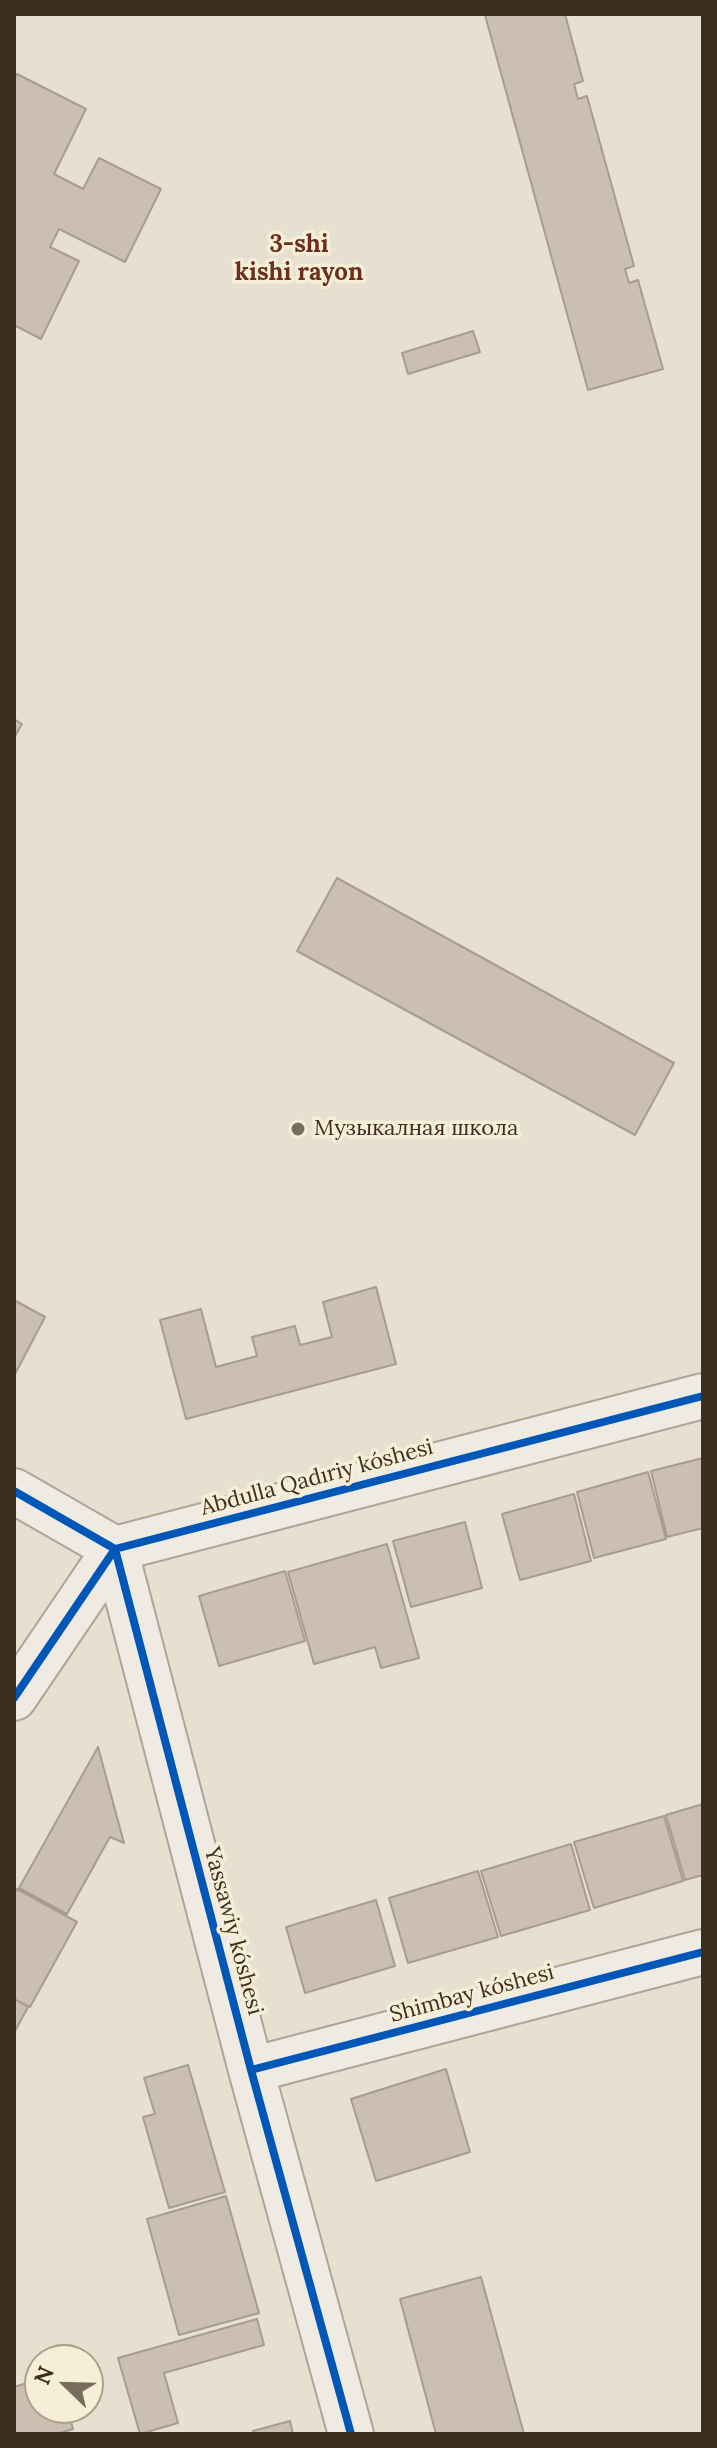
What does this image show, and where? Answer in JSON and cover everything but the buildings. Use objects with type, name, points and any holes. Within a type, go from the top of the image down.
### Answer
[{"type":"street","name":"Abdulla Qadıriy kóshesi","points":[[115,1549],[703,1396]]},
{"type":"street","points":[[14,1491],[115,1549],[14,1698]]},
{"type":"street","name":"Yassawiy kóshesi","points":[[115,1549],[251,2070],[351,2434]]},
{"type":"street","name":"Shimbay kóshesi","points":[[251,2070],[703,1952]]},
{"type":"cycle path","points":[[14,1698],[115,1549],[703,1396]]},
{"type":"cycle path","points":[[14,1491],[115,1549],[251,2070],[351,2434]]},
{"type":"cycle path","points":[[251,2070],[703,1952]]},
{"type":"place","name":"Музыкалная школа","points":[[298,1129]]},
{"type":"district","name":"3-shi kishi rayon","points":[[299,259]]}]
